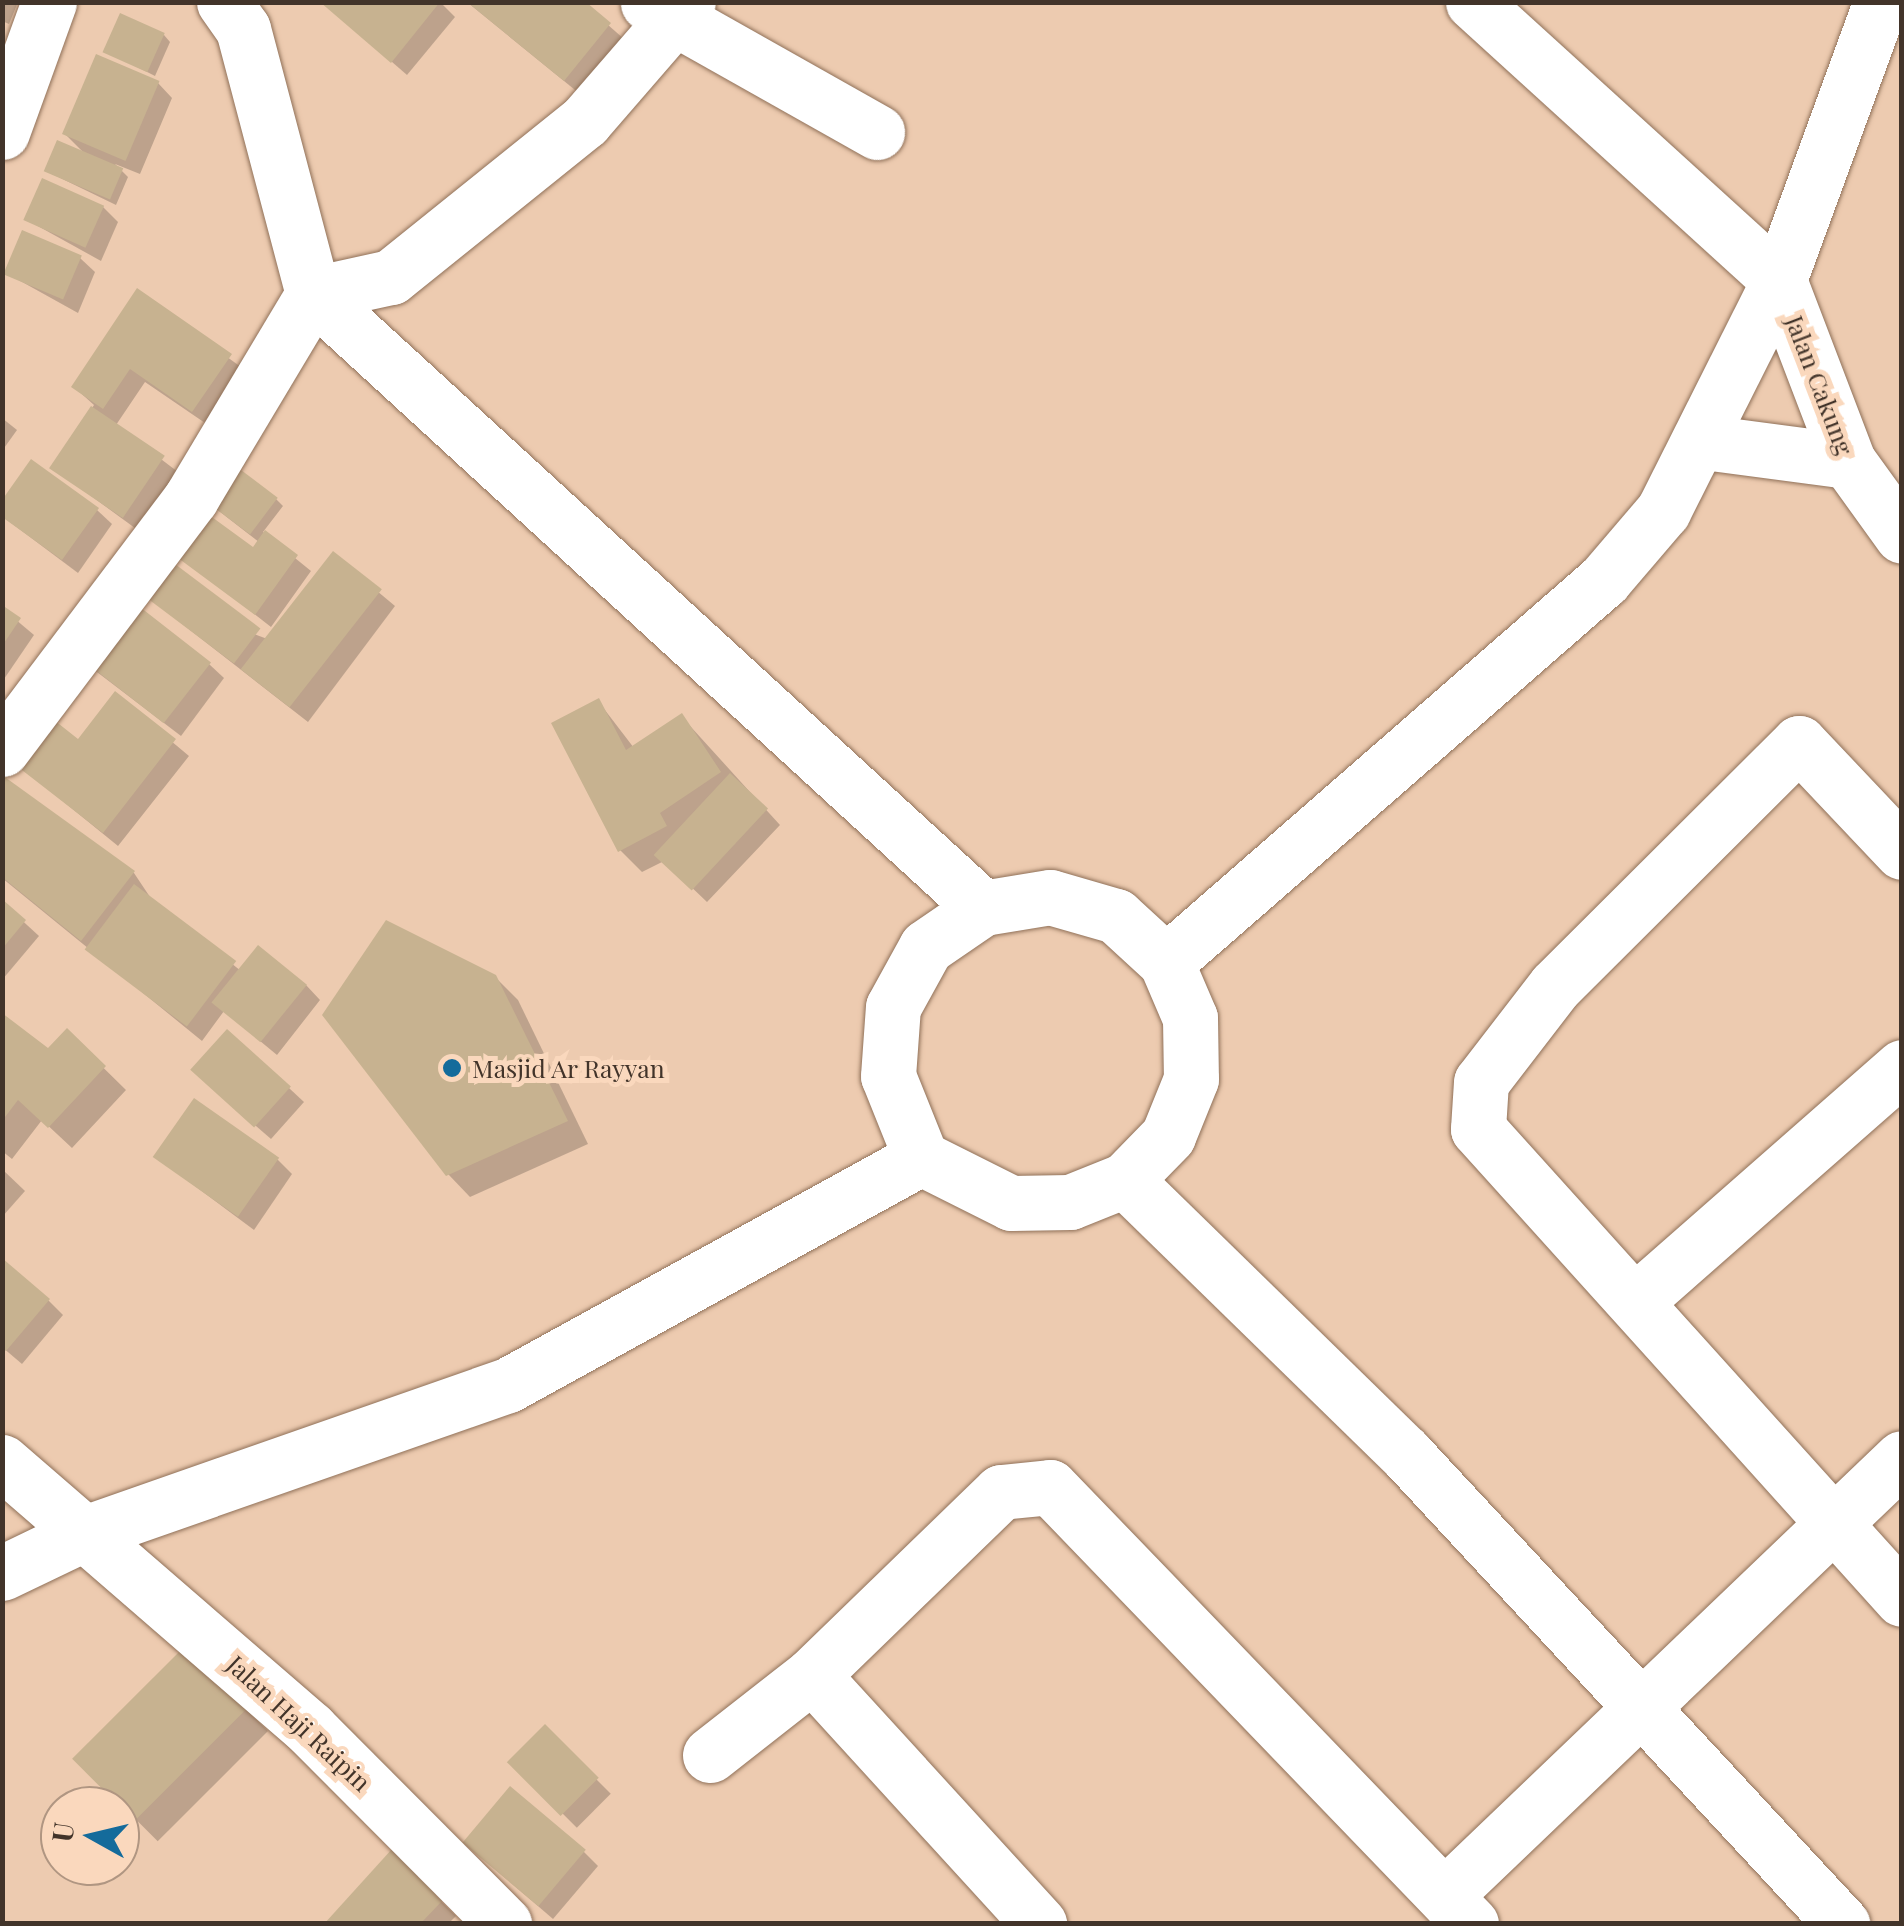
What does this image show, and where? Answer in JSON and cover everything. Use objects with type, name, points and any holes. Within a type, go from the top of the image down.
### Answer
[{"type":"street","points":[[2,132],[49,2]]},
{"type":"street","points":[[224,2],[243,29],[313,294],[983,908]]},
{"type":"street","points":[[1473,2],[1779,280]]},
{"type":"street","points":[[1166,962],[1604,580],[1663,510],[1704,442],[1779,280],[1881,2]]},
{"type":"street","points":[[2,749],[191,498],[313,294],[391,277],[585,121],[671,9],[876,132]]},
{"type":"street","name":"Jalan Cakung","points":[[1779,280],[1848,461],[1902,536]]},
{"type":"street","points":[[1704,442],[1848,461]]},
{"type":"street","points":[[1902,852],[1799,743],[1555,986],[1480,1082],[1478,1129],[1638,1298],[1902,1599]]},
{"type":"street","points":[[1050,897],[1116,916],[1166,962],[1190,1018],[1191,1079],[1168,1136],[1125,1180],[1070,1202],[1012,1203],[921,1158],[888,1076],[893,1007],[926,947],[983,908],[1050,897]]},
{"type":"street","points":[[1638,1298],[1902,1067]]},
{"type":"street","points":[[2,1573],[85,1533],[508,1384],[921,1158]]},
{"type":"street","points":[[1125,1180],[1405,1453],[1842,1924]]},
{"type":"street","points":[[710,1756],[812,1675],[1001,1492],[1050,1487],[1458,1909],[1641,1708],[1902,1458]]},
{"type":"street","name":"Jalan Haji Raipin","points":[[2,1462],[310,1729],[504,1924]]},
{"type":"street","points":[[812,1675],[1039,1924]]},
{"type":"building","points":[[320,2],[440,2],[391,63]]},
{"type":"building","points":[[467,2],[586,2],[611,23],[564,81]]},
{"type":"building","points":[[120,13],[165,33],[147,72],[103,52]]},
{"type":"building","points":[[96,54],[160,81],[126,161],[62,134]]},
{"type":"building","points":[[57,140],[123,168],[110,199],[44,171]]},
{"type":"building","points":[[42,178],[104,206],[85,248],[23,220]]},
{"type":"building","points":[[22,230],[82,255],[63,300],[3,274]]},
{"type":"building","points":[[137,288],[232,354],[192,412],[130,369],[103,409],[71,387]]},
{"type":"building","points":[[91,406],[165,456],[123,518],[49,468]]},
{"type":"building","points":[[31,459],[99,508],[62,560],[2,517],[2,500]]},
{"type":"building","points":[[233,464],[278,498],[250,534],[205,501]]},
{"type":"building","points":[[205,512],[253,547],[265,530],[298,555],[255,615],[174,555]]},
{"type":"building","points":[[333,551],[382,589],[290,707],[241,669]]},
{"type":"building","points":[[163,555],[260,628],[234,664],[137,590]]},
{"type":"building","points":[[122,593],[211,663],[164,723],[75,654]]},
{"type":"building","points":[[2,605],[21,618],[2,646]]},
{"type":"building","points":[[115,691],[176,739],[103,833],[18,767],[54,720],[78,739]]},
{"type":"building","points":[[599,698],[626,750],[682,713],[721,772],[660,813],[667,826],[618,852],[551,723]]},
{"type":"building","points":[[730,773],[768,808],[692,890],[654,855]]},
{"type":"building","points":[[2,775],[135,871],[81,941],[2,877]]},
{"type":"building","points":[[134,884],[236,961],[187,1027],[85,949]]},
{"type":"building","points":[[2,899],[26,920],[2,949]]},
{"type":"building","name":"Masjid Ar Rayyan","points":[[386,920],[496,975],[568,1121],[446,1176],[322,1015]]},
{"type":"building","points":[[258,945],[307,985],[260,1042],[211,1003]]},
{"type":"building","points":[[2,1013],[48,1048],[67,1028],[106,1066],[48,1128],[18,1100],[2,1121]]},
{"type":"building","points":[[227,1029],[291,1087],[254,1127],[190,1070]]},
{"type":"building","points":[[194,1098],[279,1158],[238,1217],[153,1157]]},
{"type":"building","points":[[2,1258],[50,1299],[6,1351],[2,1348]]},
{"type":"building","points":[[186,1645],[248,1707],[140,1815],[140,1786],[99,1786],[72,1759]]},
{"type":"building","points":[[545,1724],[599,1778],[561,1816],[507,1762]]},
{"type":"building","points":[[510,1786],[586,1850],[538,1906],[462,1843]]},
{"type":"building","points":[[392,1849],[443,1900],[420,1924],[324,1924]]},
{"type":"place","name":"Masjid Ar Rayyan","points":[[452,1068]]}]
